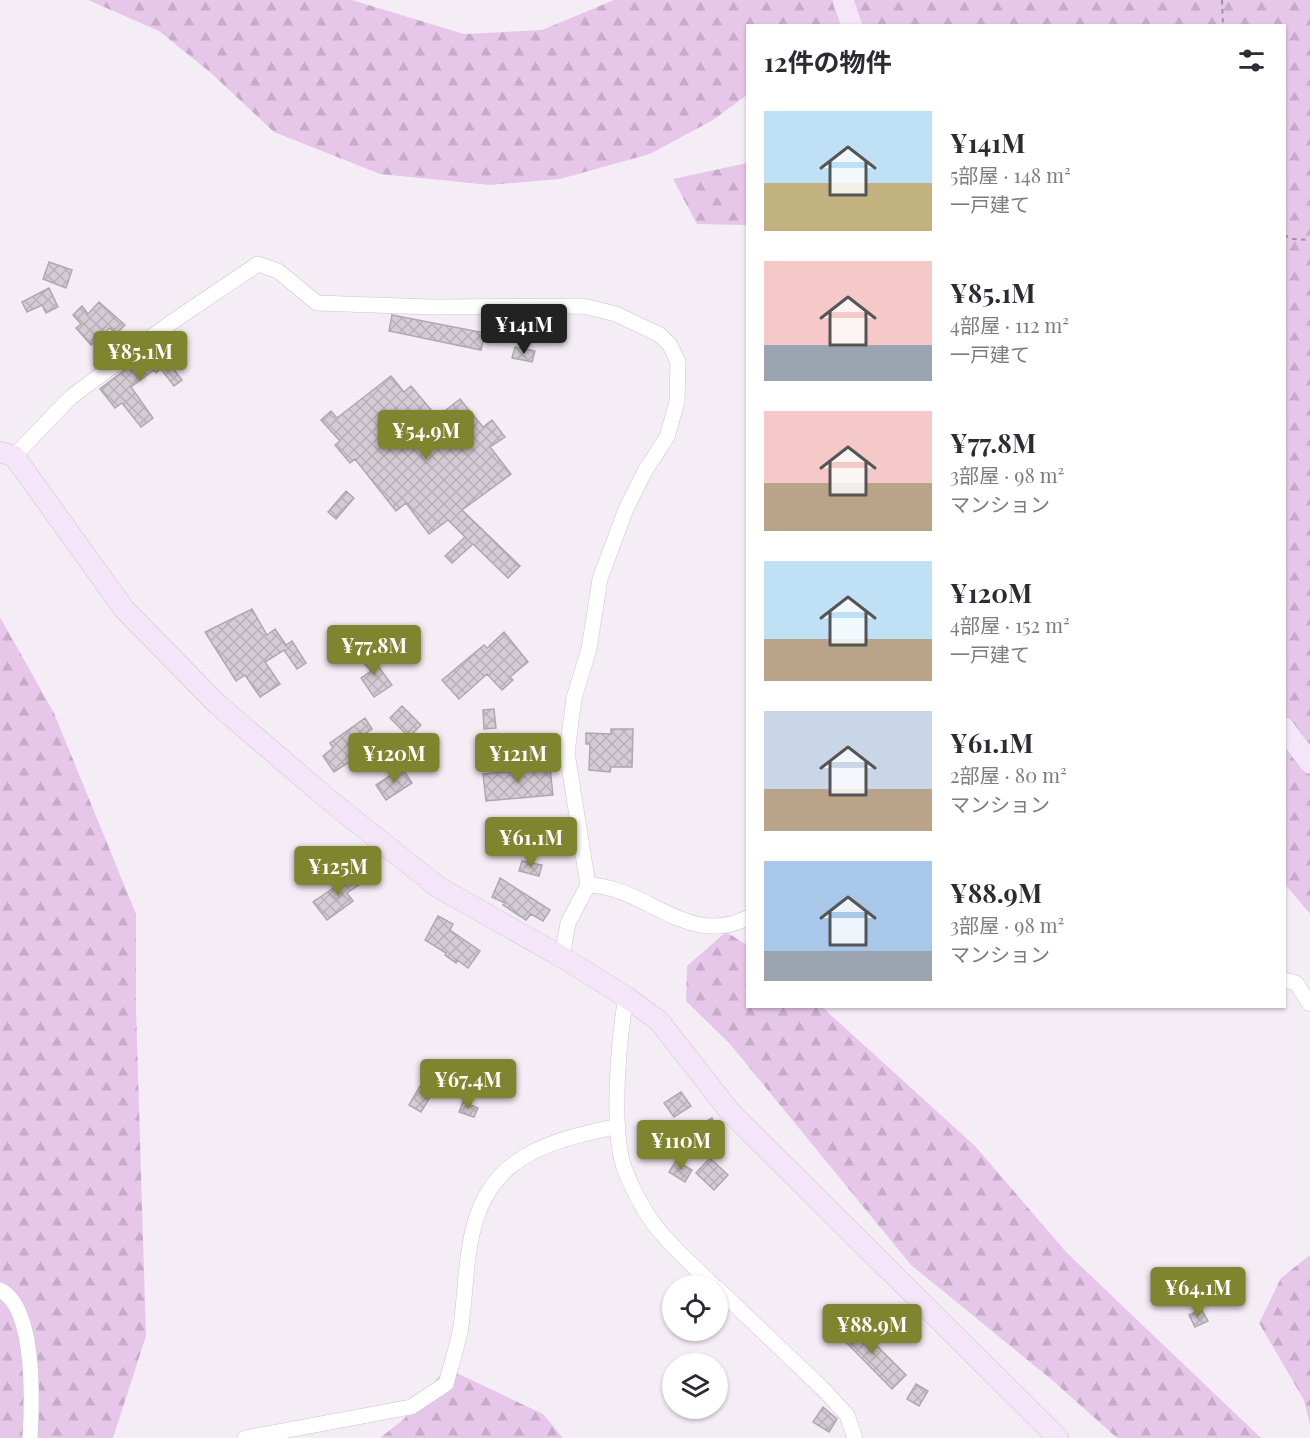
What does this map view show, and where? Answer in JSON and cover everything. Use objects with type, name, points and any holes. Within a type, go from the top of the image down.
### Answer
[{"type":"street","points":[[843,0],[851,24]]},
{"type":"street","points":[[562,957],[568,923],[588,885],[567,753],[574,698],[589,649],[600,579],[626,508],[667,436],[677,402],[678,362],[670,345],[660,335],[616,314],[583,306],[430,307],[317,303],[278,272],[258,264],[172,322],[71,397],[7,454],[124,609],[217,704],[328,800],[438,887],[562,957],[626,997],[659,1021],[731,1113],[1058,1438]]},
{"type":"street","points":[[1286,731],[1310,763]]},
{"type":"street","points":[[588,885],[603,885],[633,894],[676,919],[704,927],[746,918]]},
{"type":"street","points":[[1286,980],[1296,983],[1310,1004]]},
{"type":"street","points":[[626,997],[620,1034],[618,1126],[624,1168],[640,1202],[668,1241],[703,1275]]},
{"type":"street","points":[[245,1438],[411,1407],[446,1384],[460,1329],[475,1215],[490,1186],[516,1162],[547,1146],[618,1126]]},
{"type":"street","points":[[0,1290],[5,1292],[18,1312],[29,1346],[32,1394],[30,1438]]},
{"type":"street","points":[[728,1298],[821,1387],[847,1415],[855,1438]]},
{"type":"path","points":[[1222,0],[1223,24]]},
{"type":"path","points":[[1286,236],[1292,239],[1310,240]]},
{"type":"green space","points":[[88,0],[352,0],[464,34],[542,30],[614,0],[1310,0],[1310,914],[1286,885],[1286,24],[857,24],[850,17],[840,24],[746,24],[746,96],[713,120],[650,154],[560,179],[490,185],[380,174],[274,132],[211,73],[159,31]]},
{"type":"green space","points":[[746,163],[746,225],[697,224],[673,179]]},
{"type":"green space","points":[[0,617],[54,713],[136,914],[136,1008],[146,1336],[113,1438],[0,1438]]},
{"type":"green space","points":[[726,932],[746,944],[746,1008],[823,1008],[975,1146],[1067,1253],[1261,1438],[1117,1438],[1052,1380],[911,1265],[730,1044],[686,1001],[687,966]]},
{"type":"green space","points":[[1310,1255],[1310,1426],[1304,1400],[1259,1323],[1281,1278]]},
{"type":"green space","points":[[446,1368],[543,1414],[563,1438],[380,1438],[404,1419]]},
{"type":"building","points":[[49,262],[72,270],[66,288],[43,279]]},
{"type":"building","points":[[49,288],[58,307],[46,313],[42,305],[27,312],[22,302]]},
{"type":"building","points":[[99,302],[125,325],[116,334],[110,328],[91,345],[76,328],[81,324],[73,315],[82,306],[88,314]]},
{"type":"building","points":[[392,315],[485,333],[481,350],[389,331]]},
{"type":"building","points":[[162,342],[175,359],[169,363],[182,380],[174,386],[161,369],[156,373],[154,370],[131,387],[153,418],[141,427],[122,403],[115,408],[100,389]]},
{"type":"building","points":[[515,347],[535,351],[532,362],[512,358]]},
{"type":"building","points":[[391,376],[404,392],[411,386],[437,417],[460,399],[483,427],[492,420],[505,437],[490,447],[511,474],[462,510],[520,566],[508,578],[473,544],[452,563],[445,556],[465,537],[448,520],[429,534],[406,503],[396,511],[355,459],[350,463],[335,445],[340,441],[321,420],[331,411],[337,418]]},
{"type":"building","points":[[346,491],[354,498],[336,519],[328,512]]},
{"type":"building","points":[[252,609],[267,635],[275,629],[286,645],[292,641],[306,663],[297,669],[284,650],[265,662],[280,684],[260,697],[245,675],[236,681],[205,632]]},
{"type":"building","points":[[504,632],[528,662],[510,677],[513,680],[502,690],[487,674],[459,699],[442,680],[484,645],[487,648]]},
{"type":"building","points":[[367,651],[392,685],[374,697],[361,678],[371,671],[359,658]]},
{"type":"building","points":[[402,706],[421,725],[409,737],[390,718]]},
{"type":"building","points":[[494,709],[496,728],[484,729],[483,710]]},
{"type":"building","points":[[365,718],[372,729],[354,741],[363,753],[334,772],[323,756],[333,748],[330,743]]},
{"type":"building","points":[[611,729],[633,729],[632,767],[611,767],[610,772],[589,770],[590,744],[586,744],[586,733],[611,734]]},
{"type":"building","points":[[402,768],[412,783],[386,800],[376,785]]},
{"type":"building","points":[[550,768],[553,795],[486,801],[483,774]]},
{"type":"building","points":[[522,861],[542,865],[539,876],[519,871]]},
{"type":"building","points":[[357,872],[363,882],[347,893],[353,901],[327,920],[313,902]]},
{"type":"building","points":[[500,878],[550,910],[543,921],[531,914],[526,920],[503,905],[505,903],[492,897]]},
{"type":"building","points":[[438,916],[453,924],[450,930],[480,951],[468,968],[457,960],[456,963],[445,955],[446,953],[425,940]]},
{"type":"building","points":[[474,1062],[495,1074],[485,1090],[464,1078]]},
{"type":"building","points":[[420,1086],[432,1094],[421,1112],[409,1105]]},
{"type":"building","points":[[681,1092],[691,1106],[674,1117],[664,1103]]},
{"type":"building","points":[[463,1102],[478,1108],[474,1117],[459,1112]]},
{"type":"building","points":[[712,1118],[718,1131],[699,1141],[693,1128]]},
{"type":"building","points":[[710,1158],[728,1175],[714,1190],[696,1173]]},
{"type":"building","points":[[676,1161],[692,1170],[685,1182],[669,1172]]},
{"type":"building","points":[[1201,1309],[1208,1321],[1195,1327],[1189,1315]]},
{"type":"building","points":[[847,1322],[859,1334],[865,1329],[876,1340],[873,1342],[906,1375],[892,1389],[836,1332]]},
{"type":"building","points":[[916,1384],[928,1391],[919,1406],[907,1399]]},
{"type":"building","points":[[823,1407],[837,1419],[829,1432],[813,1422]]}]
